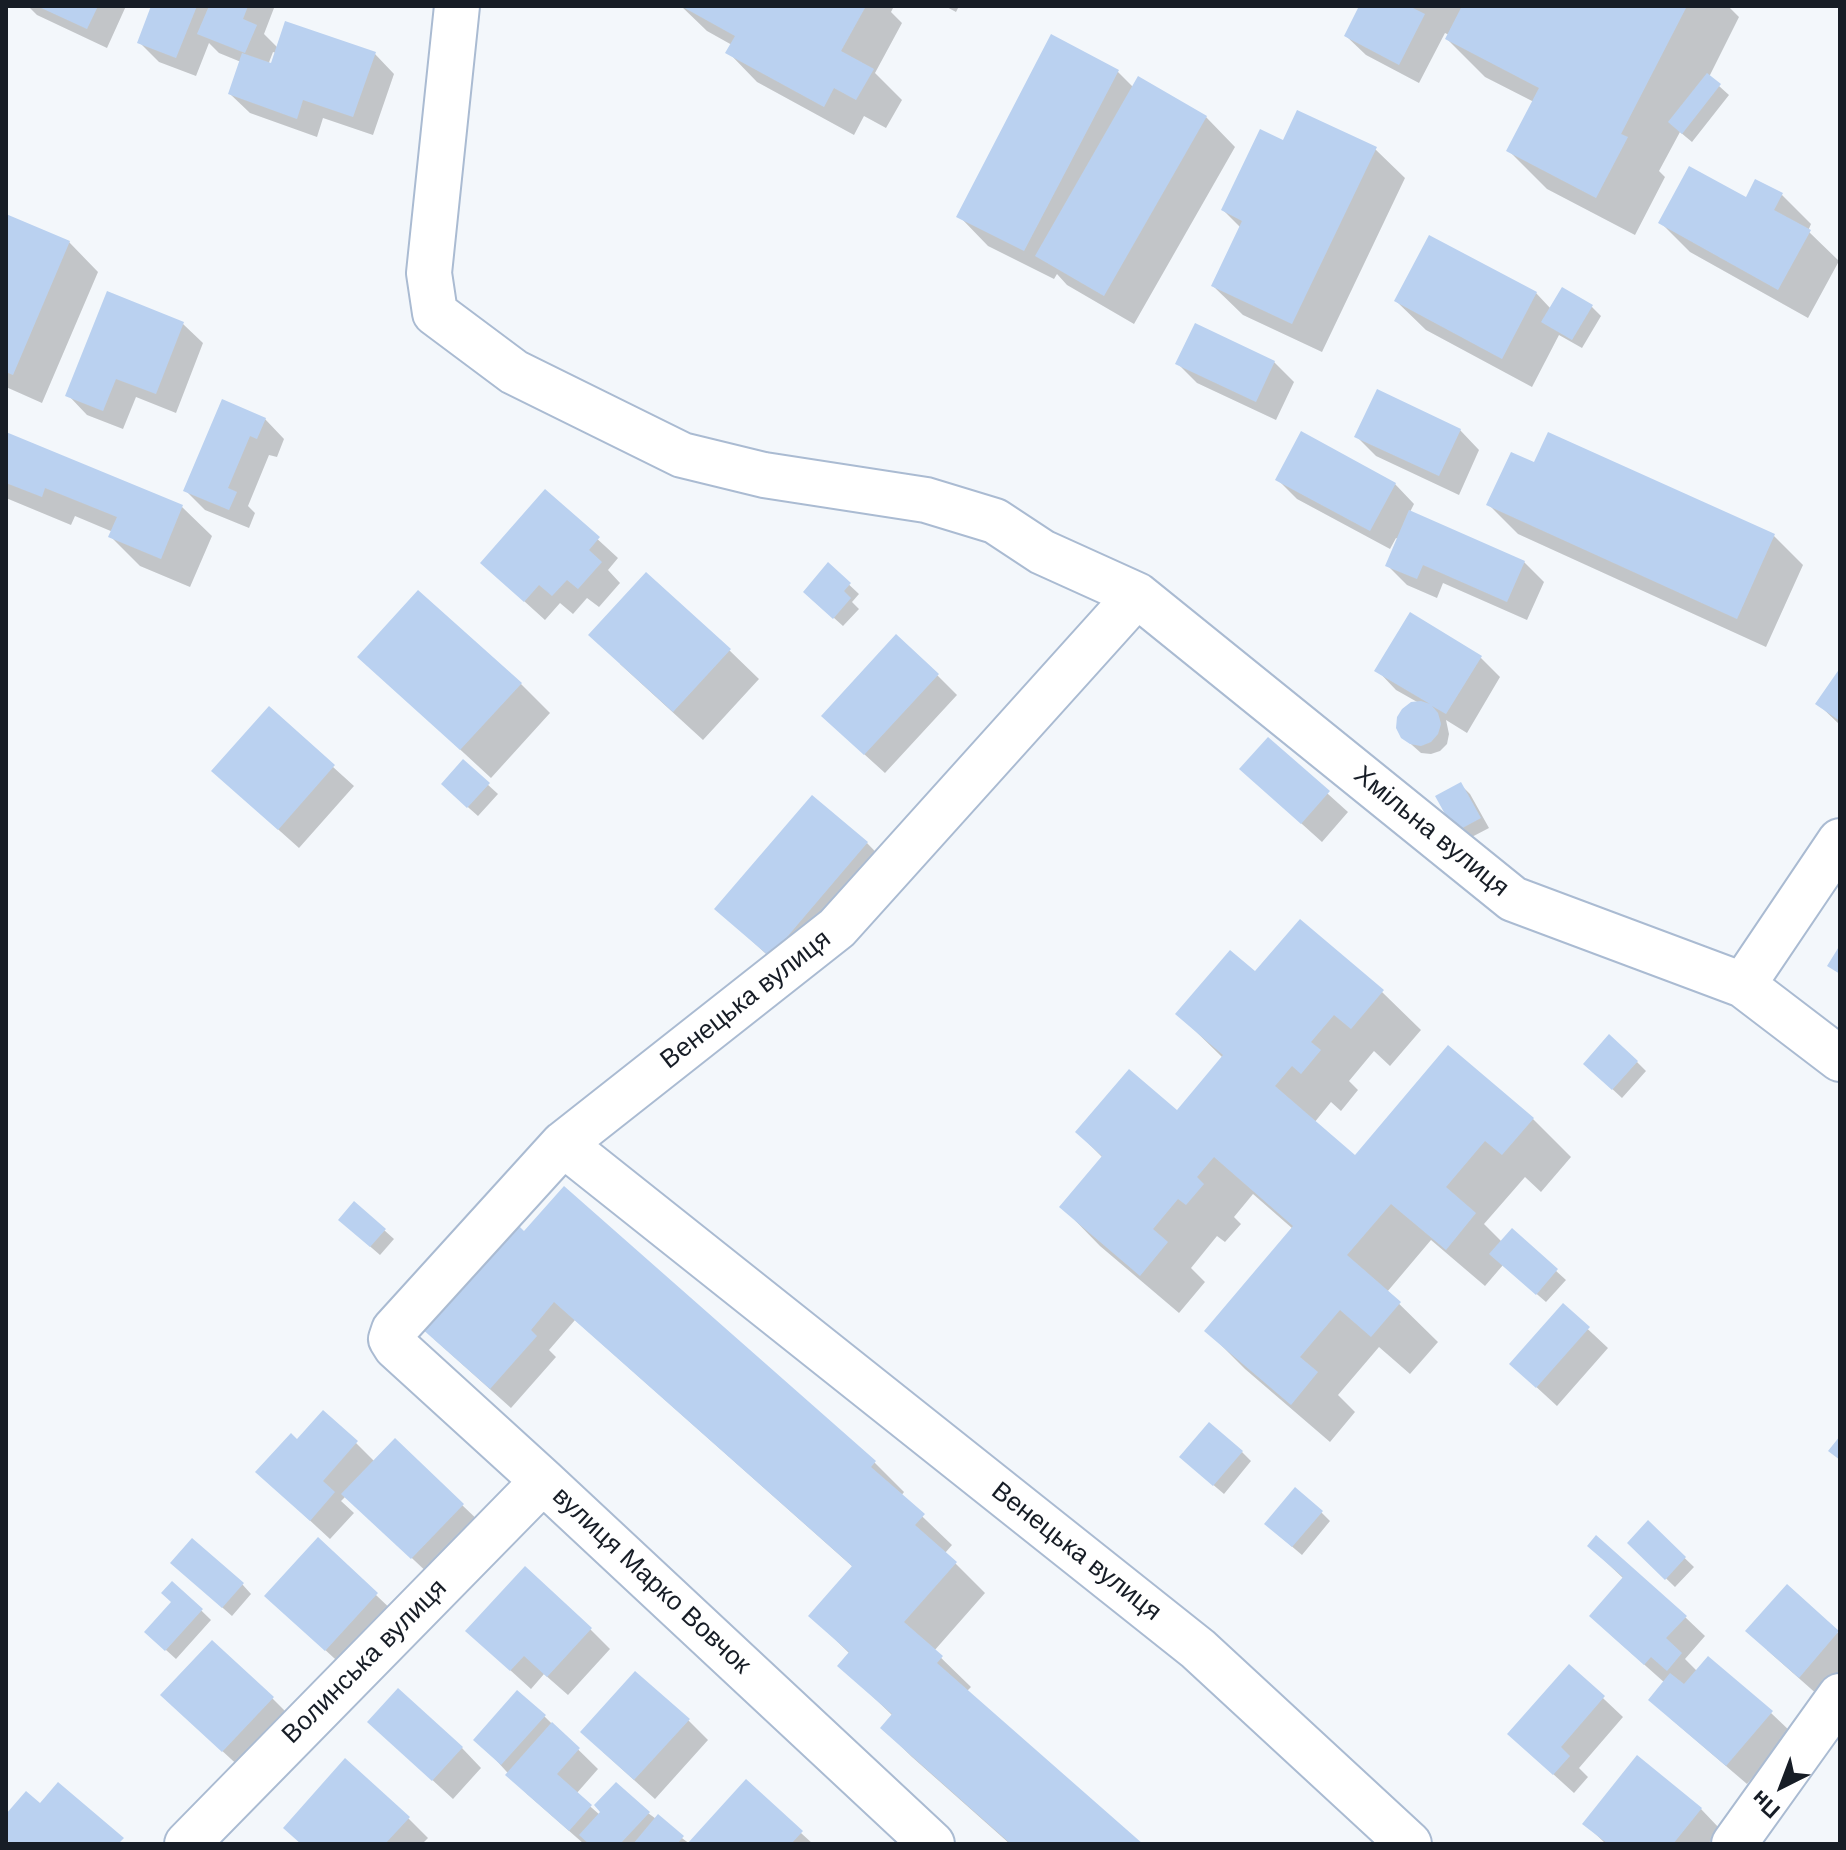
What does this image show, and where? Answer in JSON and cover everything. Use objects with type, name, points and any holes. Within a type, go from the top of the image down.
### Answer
[{"type":"street","points":[[457,6],[429,273],[435,313],[514,372],[682,455],[764,475],[939,504],[995,521],[1042,552],[1137,595]]},
{"type":"street","name":"Хмільна вулиця","points":[[1137,595],[1513,899],[1743,985],[1840,1059]]},
{"type":"street","name":"Венецька вулиця","points":[[1137,595],[837,928],[563,1144],[1198,1649],[1409,1844]]},
{"type":"street","points":[[1743,985],[1840,841]]},
{"type":"street","name":"вулиця Марко Вовчок","points":[[563,1144],[394,1330],[391,1339],[396,1347],[932,1844]]},
{"type":"street","name":"Волинська вулиця","points":[[207,1837],[543,1481]]},
{"type":"street","points":[[1734,1844],[1840,1696]]},
{"type":"building","points":[[37,6],[98,6],[87,29]]},
{"type":"building","points":[[151,6],[197,6],[176,58],[137,43]]},
{"type":"building","points":[[209,6],[248,6],[243,19],[257,25],[245,53],[197,34]]},
{"type":"building","points":[[681,6],[866,6],[841,51],[874,69],[856,100],[834,88],[824,107],[725,53],[735,36]]},
{"type":"building","points":[[1359,6],[1409,6],[1425,14],[1399,65],[1344,36]]},
{"type":"building","points":[[1462,6],[1687,6],[1621,134],[1628,137],[1596,198],[1506,151],[1539,88],[1445,39]]},
{"type":"building","points":[[285,21],[376,52],[353,117],[303,100],[297,119],[228,94],[242,53],[271,63]]},
{"type":"building","points":[[1051,34],[1119,70],[1024,251],[956,217]]},
{"type":"building","points":[[1707,73],[1721,84],[1682,134],[1668,122]]},
{"type":"building","points":[[1138,76],[1207,116],[1104,296],[1035,256]]},
{"type":"building","points":[[1297,110],[1377,147],[1292,324],[1211,286],[1242,221],[1221,210],[1260,129],[1283,140]]},
{"type":"building","points":[[1689,166],[1746,197],[1755,179],[1783,193],[1774,210],[1811,230],[1778,290],[1658,223]]},
{"type":"building","points":[[6,214],[70,241],[13,375],[6,372]]},
{"type":"building","points":[[1429,235],[1537,292],[1502,359],[1394,301]]},
{"type":"building","points":[[1562,287],[1593,305],[1572,340],[1541,322]]},
{"type":"building","points":[[107,291],[184,322],[156,394],[116,379],[103,411],[65,396]]},
{"type":"building","points":[[1195,323],[1275,361],[1256,402],[1175,364]]},
{"type":"building","points":[[1377,389],[1461,429],[1439,476],[1354,437]]},
{"type":"building","points":[[222,399],[266,418],[257,439],[250,436],[228,488],[237,492],[229,510],[183,491]]},
{"type":"building","points":[[1301,431],[1396,483],[1370,531],[1275,480]]},
{"type":"building","points":[[6,432],[183,505],[161,559],[108,537],[117,517],[45,488],[42,497],[6,483]]},
{"type":"building","points":[[1548,432],[1775,534],[1737,619],[1486,505],[1511,452],[1534,462]]},
{"type":"building","points":[[545,489],[600,537],[589,550],[602,562],[578,589],[567,580],[552,596],[539,585],[524,602],[480,563]]},
{"type":"building","points":[[1409,510],[1525,561],[1507,602],[1423,565],[1417,579],[1385,566]]},
{"type":"building","points":[[828,562],[851,583],[844,591],[851,598],[833,619],[803,592]]},
{"type":"building","points":[[646,572],[731,649],[673,712],[588,635]]},
{"type":"building","points":[[418,590],[522,683],[460,750],[357,657]]},
{"type":"building","points":[[1410,612],[1482,656],[1446,714],[1432,706],[1441,724],[1431,742],[1421,746],[1401,738],[1396,728],[1397,717],[1411,702],[1430,704],[1374,671]]},
{"type":"building","points":[[896,634],[939,674],[864,755],[821,716]]},
{"type":"building","points":[[1840,668],[1840,721],[1815,704]]},
{"type":"building","points":[[269,706],[335,765],[278,830],[211,771]]},
{"type":"building","points":[[1268,737],[1330,791],[1301,824],[1239,769]]},
{"type":"building","points":[[463,759],[490,783],[467,808],[441,784]]},
{"type":"building","points":[[1461,782],[1481,818],[1455,832],[1435,796]]},
{"type":"building","points":[[812,795],[868,842],[770,957],[714,909]]},
{"type":"building","points":[[1300,919],[1384,990],[1351,1029],[1334,1015],[1311,1042],[1321,1050],[1301,1074],[1292,1066],[1275,1086],[1355,1155],[1448,1045],[1534,1118],[1502,1155],[1485,1141],[1446,1187],[1476,1213],[1446,1250],[1391,1204],[1347,1255],[1401,1302],[1371,1337],[1340,1310],[1300,1357],[1318,1372],[1291,1405],[1204,1331],[1293,1226],[1214,1157],[1197,1177],[1204,1184],[1186,1205],[1178,1199],[1153,1229],[1168,1242],[1140,1276],[1059,1207],[1102,1156],[1075,1132],[1129,1069],[1177,1110],[1223,1055],[1175,1014],[1230,950],[1255,971]]},
{"type":"building","points":[[1840,945],[1840,974],[1827,966]]},
{"type":"building","points":[[1609,1034],[1638,1061],[1612,1090],[1583,1064]]},
{"type":"building","points":[[564,1186],[876,1461],[871,1467],[925,1514],[915,1525],[957,1562],[904,1622],[943,1656],[937,1663],[1143,1844],[1011,1844],[880,1728],[892,1714],[837,1666],[849,1652],[808,1616],[852,1566],[554,1302],[531,1330],[537,1336],[490,1389],[412,1320],[512,1219],[524,1231]]},
{"type":"building","points":[[354,1201],[386,1229],[370,1247],[338,1220]]},
{"type":"building","points":[[1512,1228],[1558,1269],[1536,1295],[1489,1254]]},
{"type":"building","points":[[1563,1303],[1590,1327],[1536,1388],[1509,1364]]},
{"type":"building","points":[[323,1410],[358,1441],[323,1481],[335,1492],[310,1521],[255,1472],[291,1433],[297,1439]]},
{"type":"building","points":[[1209,1422],[1243,1451],[1213,1486],[1179,1457]]},
{"type":"building","points":[[1840,1436],[1840,1460],[1828,1451]]},
{"type":"building","points":[[395,1438],[464,1504],[411,1559],[341,1494]]},
{"type":"building","points":[[1295,1487],[1323,1511],[1292,1547],[1264,1524]]},
{"type":"building","points":[[1648,1520],[1686,1557],[1665,1580],[1627,1543]]},
{"type":"building","points":[[1596,1535],[1687,1616],[1666,1638],[1682,1653],[1667,1671],[1651,1657],[1644,1665],[1589,1616],[1623,1577],[1587,1546]]},
{"type":"building","points":[[318,1537],[378,1593],[325,1651],[264,1596]]},
{"type":"building","points":[[192,1538],[244,1583],[222,1608],[170,1563]]},
{"type":"building","points":[[525,1566],[592,1628],[547,1677],[524,1656],[510,1671],[465,1631]]},
{"type":"building","points":[[172,1581],[203,1609],[165,1651],[144,1632],[171,1602],[161,1593]]},
{"type":"building","points":[[1787,1584],[1839,1631],[1799,1678],[1745,1631]]},
{"type":"building","points":[[212,1640],[274,1697],[222,1752],[160,1695]]},
{"type":"building","points":[[1708,1656],[1773,1711],[1726,1766],[1648,1700],[1670,1673],[1684,1684]]},
{"type":"building","points":[[1569,1664],[1605,1696],[1561,1747],[1570,1756],[1553,1775],[1507,1734]]},
{"type":"building","points":[[635,1671],[690,1719],[634,1780],[580,1732]]},
{"type":"building","points":[[398,1688],[463,1747],[432,1781],[367,1722]]},
{"type":"building","points":[[517,1690],[546,1715],[501,1765],[473,1740]]},
{"type":"building","points":[[552,1722],[580,1748],[557,1774],[592,1805],[569,1831],[505,1775]]},
{"type":"building","points":[[1637,1755],[1702,1808],[1673,1844],[1608,1844],[1582,1824]]},
{"type":"building","points":[[345,1758],[410,1817],[385,1844],[301,1844],[283,1828]]},
{"type":"building","points":[[746,1779],[803,1831],[791,1844],[687,1844]]},
{"type":"building","points":[[58,1782],[124,1838],[118,1844],[11,1844],[6,1839],[6,1814],[26,1791],[40,1803]]},
{"type":"building","points":[[616,1782],[650,1812],[620,1844],[589,1844],[579,1835],[600,1812],[594,1805]]},
{"type":"building","points":[[658,1814],[684,1836],[677,1844],[633,1844]]}]
